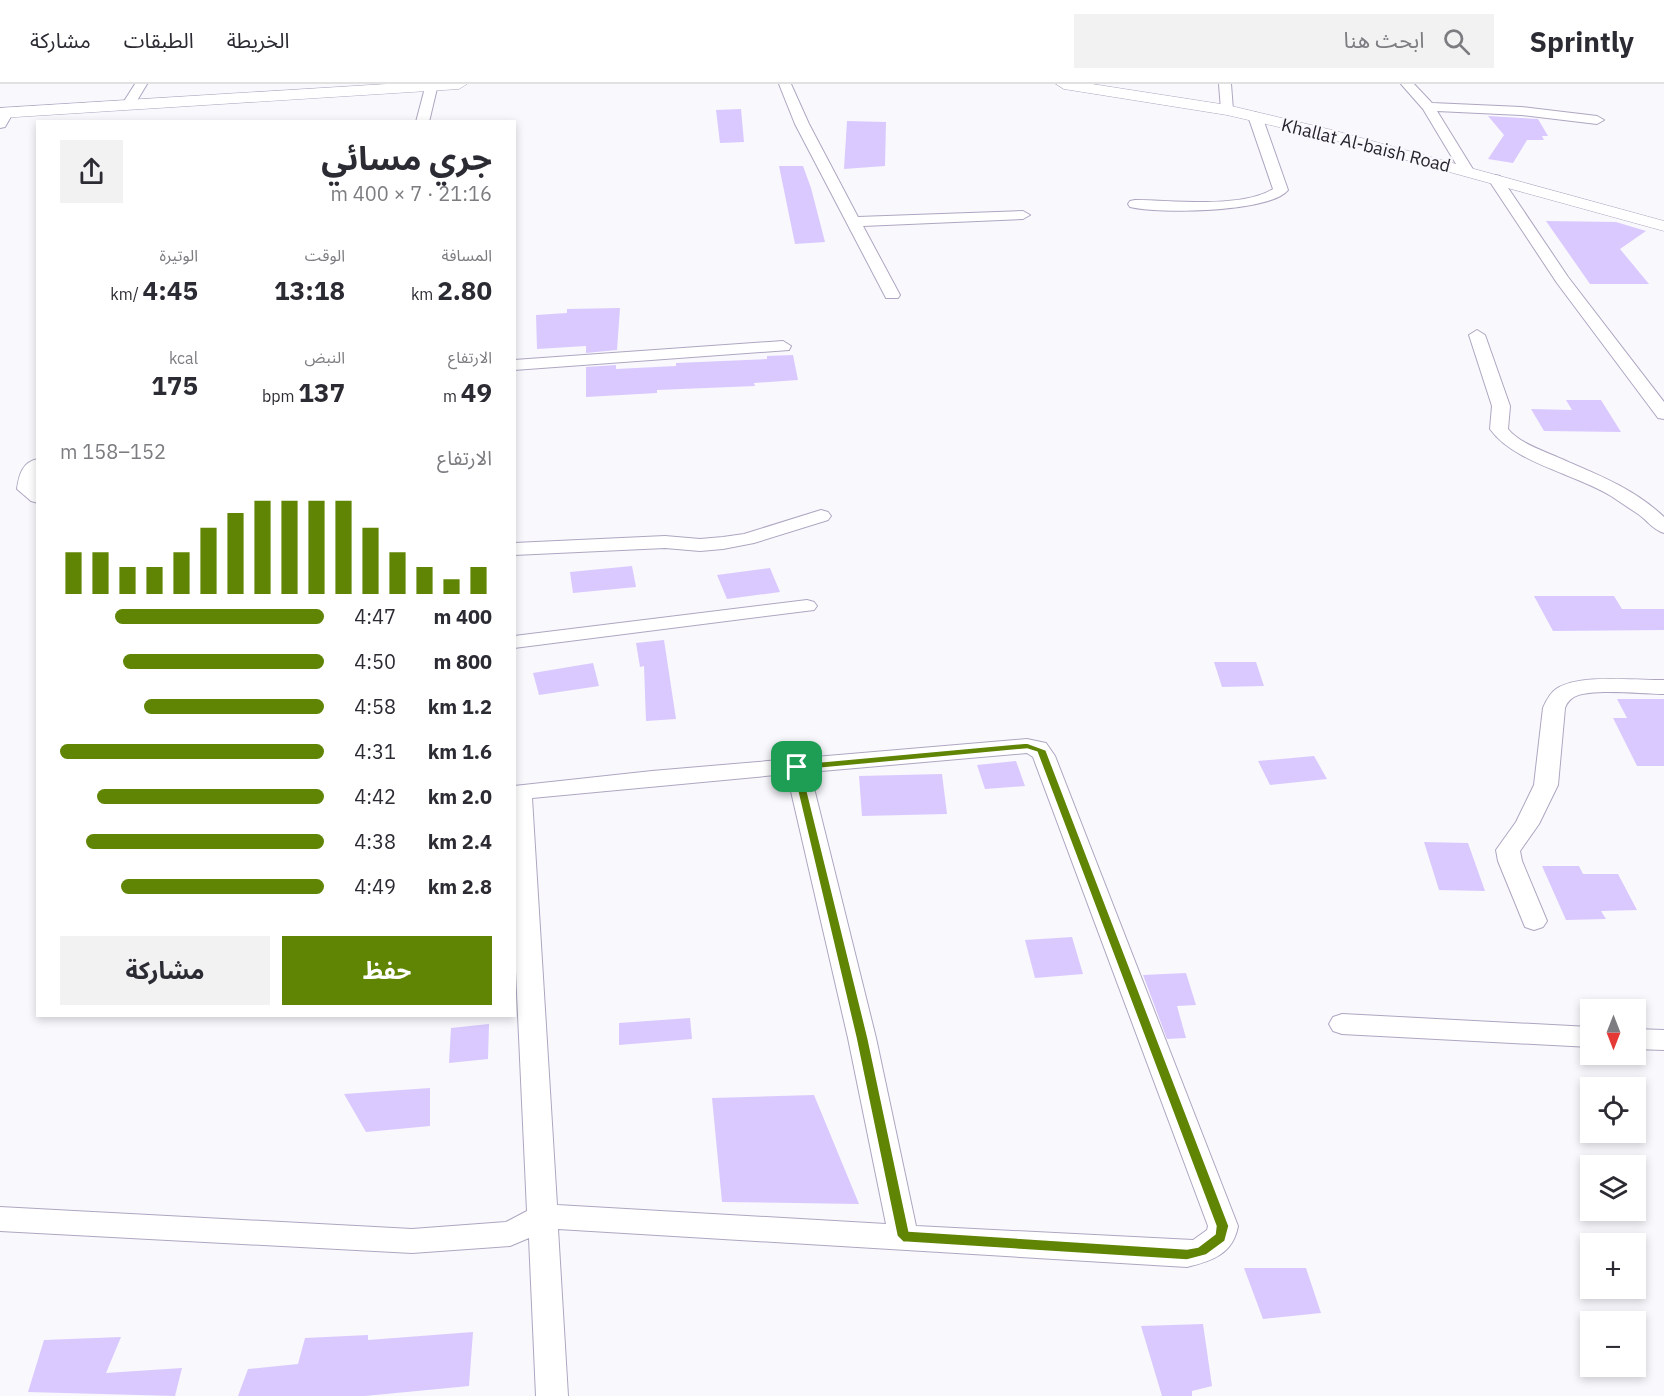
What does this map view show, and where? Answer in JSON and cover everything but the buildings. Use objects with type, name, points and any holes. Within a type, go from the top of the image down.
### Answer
[{"type":"street","points":[[127,106],[141,84]]},
{"type":"street","points":[[2,117],[127,106],[459,84]]},
{"type":"street","points":[[785,84],[801,124],[892,295]]},
{"type":"street","name":"Khallat Al-baish Road","points":[[1064,84],[1255,116],[1467,171],[1664,226]]},
{"type":"street","points":[[1226,84],[1227,110]]},
{"type":"street","points":[[1407,84],[1428,107],[1467,171]]},
{"type":"street","points":[[423,120],[432,85]]},
{"type":"street","points":[[1428,107],[1521,111],[1597,120]]},
{"type":"street","points":[[1135,204],[1251,203],[1276,195],[1281,190],[1255,116]]},
{"type":"street","points":[[1495,179],[1562,280],[1664,414]]},
{"type":"street","points":[[853,222],[1023,214]]},
{"type":"street","points":[[1477,334],[1501,406],[1499,429],[1505,437],[1529,451],[1607,486],[1647,511],[1664,527]]},
{"type":"street","points":[[516,365],[783,346]]},
{"type":"street","points":[[36,466],[29,473],[26,489],[36,496]]},
{"type":"street","points":[[516,549],[665,542],[723,543],[747,539],[821,516]]},
{"type":"street","points":[[516,642],[807,606]]},
{"type":"street","points":[[1534,921],[1510,861],[1508,850],[1527,824],[1546,785],[1554,708],[1558,698],[1567,691],[1583,688],[1664,687]]},
{"type":"street","points":[[0,1219],[412,1241],[510,1234],[543,1216],[1187,1254],[1201,1251],[1221,1237],[1223,1226],[1041,750],[1027,746],[652,778],[517,793],[543,1216],[552,1396]]},
{"type":"street","points":[[797,767],[862,1038],[903,1236]]},
{"type":"street","points":[[1342,1024],[1580,1036]]},
{"type":"street","points":[[1646,1039],[1664,1040]]},
{"type":"route","points":[[1027,746],[1041,750],[1223,1226],[1221,1237],[1201,1251],[1187,1254],[903,1236],[862,1038],[797,767],[1027,746]]}]
